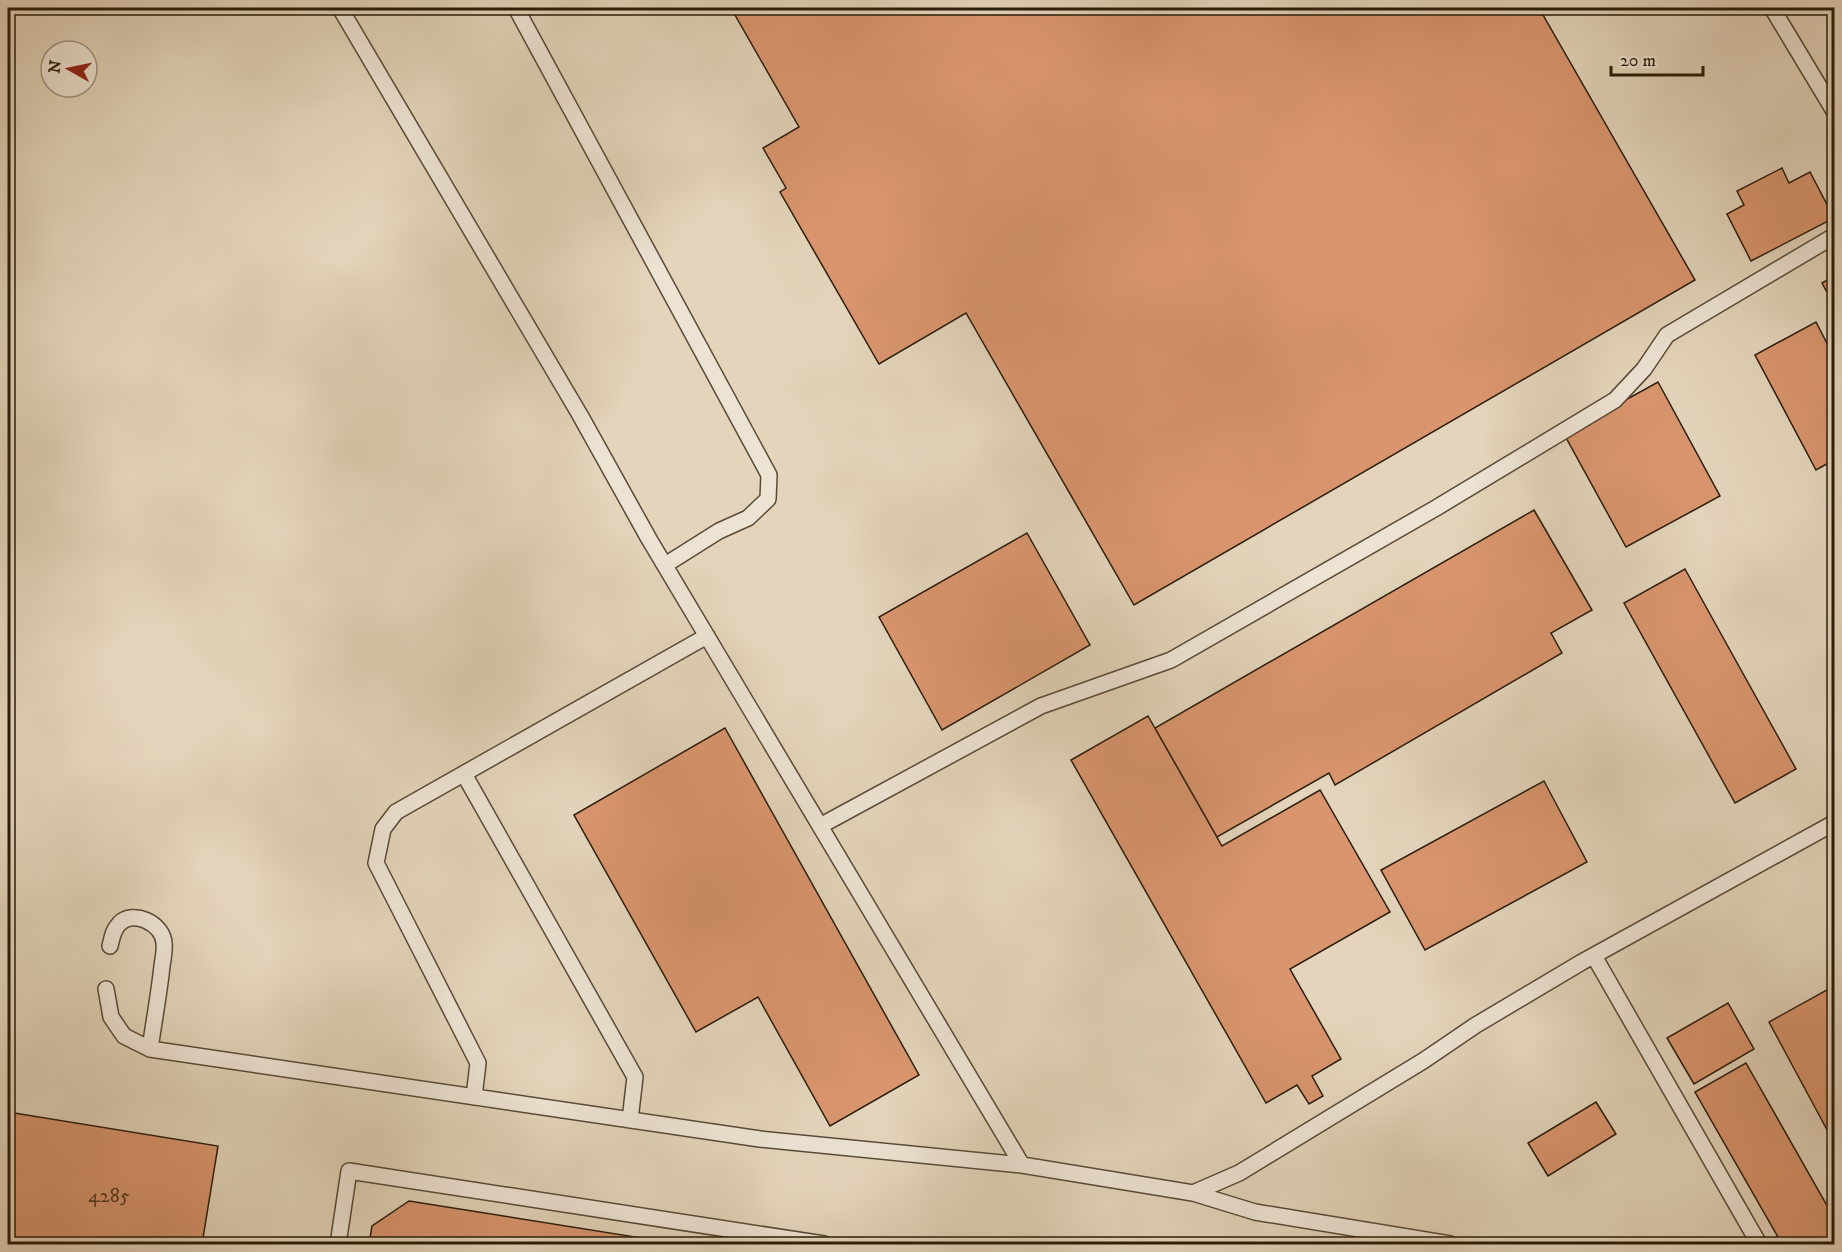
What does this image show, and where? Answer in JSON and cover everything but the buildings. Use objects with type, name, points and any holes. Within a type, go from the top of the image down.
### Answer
[{"type":"lane","points":[[340,8],[586,425],[706,636],[1022,1166]]},
{"type":"lane","points":[[516,8],[769,475],[768,499],[748,518],[719,531],[665,566]]},
{"type":"lane","points":[[1772,8],[1834,111]]},
{"type":"lane","points":[[820,826],[1041,706],[1171,660],[1436,508],[1615,400],[1644,369],[1667,335],[1834,236]]},
{"type":"lane","points":[[474,1097],[478,1063],[376,863],[383,829],[396,812],[706,636]]},
{"type":"lane","points":[[464,774],[635,1077],[630,1120]]},
{"type":"lane","points":[[1193,1192],[1239,1173],[1423,1061],[1476,1025],[1594,956],[1834,823]]},
{"type":"lane","points":[[110,946],[114,931],[120,922],[132,917],[145,919],[158,928],[164,940],[150,1049]]},
{"type":"lane","points":[[1594,956],[1759,1245]]},
{"type":"lane","points":[[106,989],[111,1017],[124,1036],[150,1049],[760,1139],[1022,1166],[1193,1192],[1255,1212],[1450,1245]]},
{"type":"lane","points":[[338,1245],[349,1171],[824,1245]]}]
